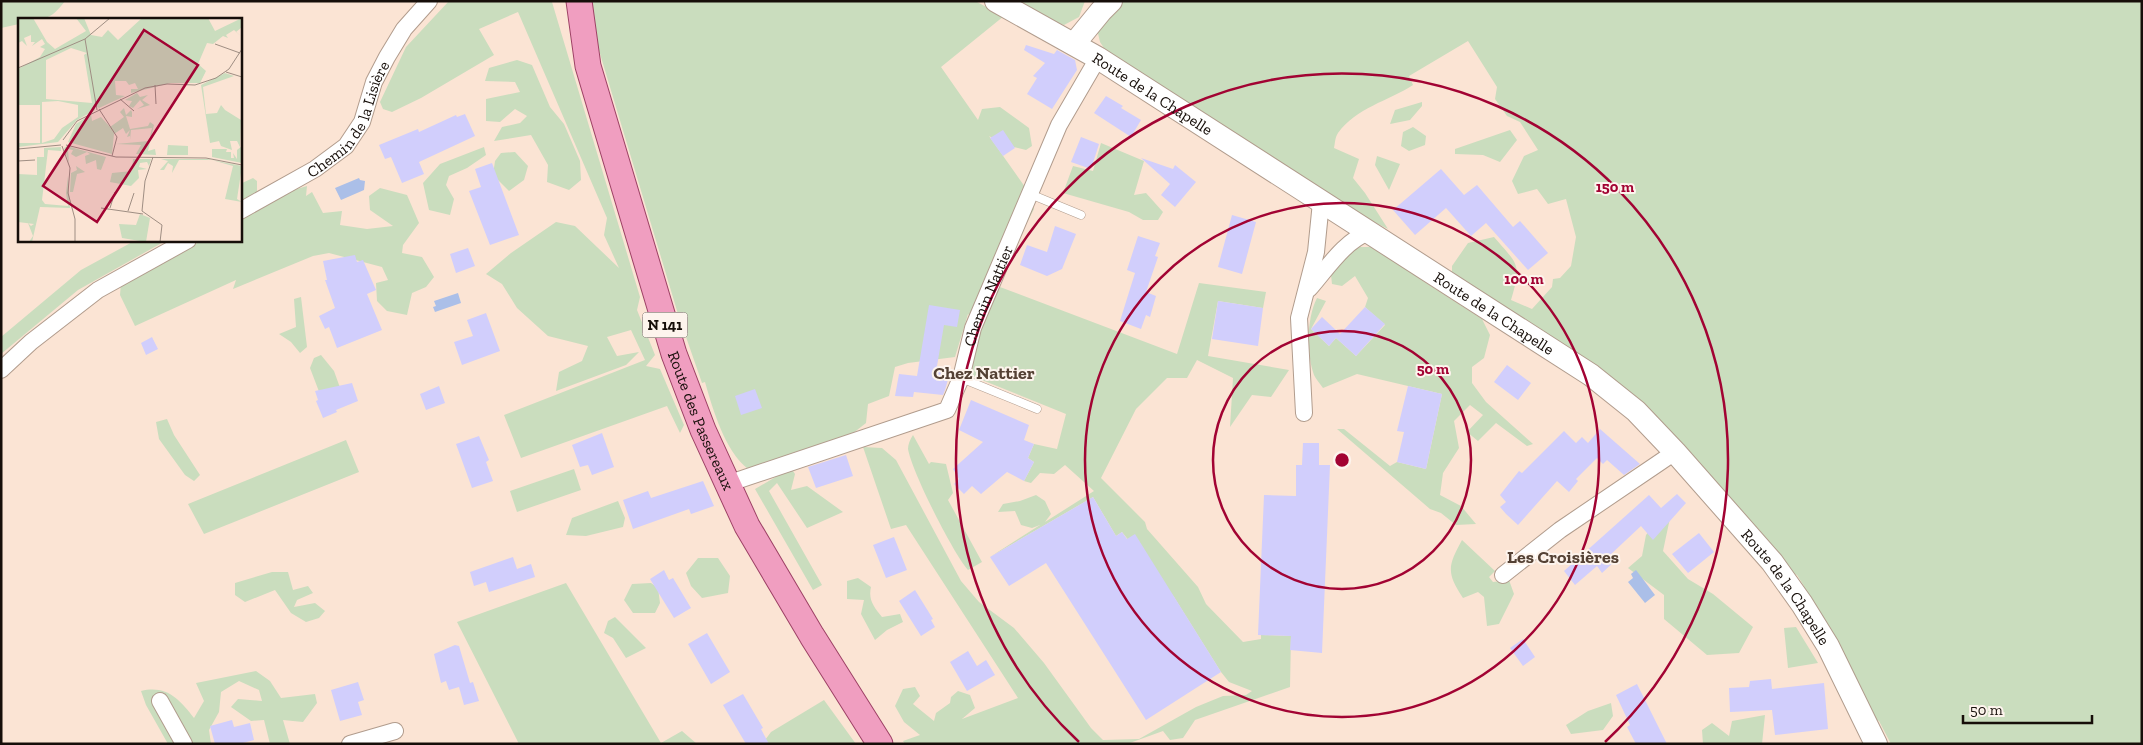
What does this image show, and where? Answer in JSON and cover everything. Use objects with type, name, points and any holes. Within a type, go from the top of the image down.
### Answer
[{"type":"main road","name":"Route des Passereaux","points":[[561,1],[588,66],[674,354],[703,430],[747,526],[773,572],[880,744]]},
{"type":"main road","name":"Route des Passereaux","points":[[579,1],[588,66]]},
{"type":"main road","name":"Route de la Chapelle","points":[[996,1],[1098,58],[1591,375],[1636,411],[1675,452],[1772,562],[1802,604],[1828,646],[1876,744]]},
{"type":"main road","points":[[1074,44],[1100,11],[1111,1]]},
{"type":"street","name":"Chemin de la Lisière","points":[[241,210],[315,168],[346,146],[362,122],[374,82],[387,57],[404,29],[429,1]]},
{"type":"street","name":"Chemin Nattier","points":[[727,484],[947,410],[961,378],[973,328],[1030,194],[1060,125],[1098,58]]},
{"type":"street","points":[[1304,412],[1300,318],[1308,290],[1318,233],[1321,202]]},
{"type":"street","points":[[1308,290],[1348,245],[1359,236],[1368,232]]},
{"type":"street","points":[[1,370],[31,342],[98,290],[186,241]]},
{"type":"street","points":[[1503,575],[1560,530],[1675,452]]},
{"type":"street","points":[[160,701],[184,744]]},
{"type":"street","points":[[350,744],[395,731]]},
{"type":"lane","points":[[1030,194],[1081,215]]},
{"type":"lane","points":[[961,378],[1037,409]]},
{"type":"green space","points":[[1,1],[65,1],[50,16],[45,18],[18,18],[18,24],[1,28]]},
{"type":"green space","points":[[449,1],[552,2],[640,297],[637,310],[655,355],[646,366],[660,369],[684,425],[680,433],[667,406],[521,458],[504,415],[645,360],[631,330],[607,337],[617,356],[639,352],[626,365],[556,391],[559,372],[582,361],[588,346],[548,336],[517,308],[502,284],[486,274],[511,253],[556,222],[575,226],[619,268],[604,235],[607,218],[518,12],[479,29],[494,55],[421,98],[392,112],[383,109],[380,102],[406,47]]},
{"type":"green space","points":[[587,1],[975,1],[1004,16],[941,67],[978,120],[982,109],[1000,107],[1029,128],[1032,146],[1026,150],[1005,145],[989,136],[1030,194],[1034,209],[1006,263],[992,284],[1177,354],[1199,283],[1266,292],[1263,308],[1218,301],[1208,356],[1289,370],[1271,397],[1252,395],[1230,427],[1233,378],[1197,360],[1187,378],[1167,378],[1136,409],[1101,478],[1145,522],[1147,529],[1198,587],[1206,604],[1243,642],[1261,639],[1261,635],[1291,636],[1290,687],[1195,720],[1183,738],[1170,740],[1163,731],[1127,744],[905,744],[903,741],[920,735],[904,722],[895,706],[903,689],[915,687],[920,696],[913,704],[934,721],[936,713],[950,703],[951,697],[958,691],[970,695],[975,708],[962,719],[1018,698],[906,525],[891,529],[863,447],[882,448],[896,460],[961,581],[979,602],[1014,628],[1044,663],[1091,728],[1103,740],[1139,739],[1196,707],[1223,696],[1246,695],[1252,691],[1229,682],[1174,597],[1122,532],[1116,536],[1093,497],[990,557],[1040,525],[1032,528],[1021,525],[1015,511],[998,512],[1003,504],[1020,501],[1036,495],[1045,501],[1051,514],[1045,522],[1094,491],[1065,465],[1054,474],[1040,473],[1031,483],[1024,481],[1034,462],[1028,458],[1034,444],[1057,449],[1066,414],[962,372],[976,322],[968,314],[955,357],[908,363],[895,367],[889,396],[868,404],[866,423],[852,434],[748,469],[740,461],[726,441],[705,382],[702,383],[678,314],[598,47]]},
{"type":"green space","points":[[1010,1],[1085,1],[1079,17],[1064,25],[1037,15]]},
{"type":"green space","points":[[1117,1],[2142,1],[2142,744],[1891,744],[1879,721],[1870,717],[1803,595],[1804,586],[1797,575],[1790,572],[1688,456],[1452,278],[1452,266],[1468,243],[1494,237],[1516,265],[1516,278],[1511,300],[1532,309],[1552,287],[1553,279],[1560,278],[1571,266],[1576,237],[1566,199],[1548,204],[1537,189],[1518,194],[1512,181],[1524,156],[1538,150],[1520,122],[1507,116],[1495,99],[1497,87],[1468,41],[1409,76],[1413,85],[1363,111],[1345,124],[1337,135],[1334,148],[1359,159],[1353,178],[1388,229],[1354,212],[1106,51],[1100,42],[1097,29]]},
{"type":"green space","points":[[517,60],[532,65],[550,107],[564,124],[580,161],[581,180],[569,190],[547,182],[548,165],[531,135],[494,141],[502,127],[520,123],[527,116],[515,109],[500,122],[486,121],[486,99],[520,92],[515,82],[485,81],[489,68]]},
{"type":"green space","points":[[1422,102],[1422,106],[1410,120],[1390,124],[1395,110]]},
{"type":"green space","points":[[1413,127],[1426,136],[1425,145],[1409,151],[1401,146],[1403,132]]},
{"type":"green space","points":[[1510,130],[1517,140],[1500,162],[1483,155],[1455,154],[1455,149]]},
{"type":"green space","points":[[1101,143],[1144,161],[1134,195],[1146,193],[1163,212],[1158,220],[1143,220],[1129,212],[1063,193],[1073,166],[1093,171]]},
{"type":"green space","points":[[484,147],[486,155],[467,168],[449,176],[446,185],[454,199],[450,215],[429,210],[423,183],[440,164]]},
{"type":"green space","points":[[515,152],[528,166],[524,180],[509,191],[493,175],[495,161],[501,153]]},
{"type":"green space","points":[[1377,156],[1400,164],[1389,190],[1375,165]]},
{"type":"green space","points":[[253,178],[257,181],[257,192],[241,200],[241,184]]},
{"type":"green space","points":[[307,186],[306,196],[312,192],[323,213],[342,211],[340,225],[367,229],[393,226],[370,210],[369,196],[380,188],[407,195],[419,223],[403,245],[402,253],[422,257],[434,277],[426,287],[412,293],[407,315],[387,311],[377,301],[376,283],[388,280],[382,267],[329,253],[313,256],[233,289],[236,280],[135,326],[120,295],[121,283],[201,241],[241,241],[241,219],[290,191]]},
{"type":"green space","points":[[134,241],[165,241],[78,290],[1,354],[1,337],[81,270]]},
{"type":"green space","points":[[1360,247],[1371,247],[1386,257],[1406,262],[1423,281],[1482,319],[1490,335],[1484,358],[1472,367],[1472,383],[1486,402],[1533,444],[1527,446],[1496,423],[1478,441],[1467,432],[1483,415],[1470,405],[1454,421],[1459,448],[1443,473],[1440,495],[1461,506],[1476,524],[1456,525],[1441,513],[1430,509],[1337,429],[1344,429],[1390,466],[1397,462],[1426,469],[1442,394],[1357,374],[1323,388],[1314,375],[1311,366],[1309,335],[1311,315],[1317,298],[1326,301],[1311,329],[1329,346],[1336,338],[1356,356],[1385,325],[1365,307],[1368,298],[1355,276],[1342,286],[1332,284],[1331,275],[1347,254]]},
{"type":"green space","points":[[301,297],[307,347],[300,353],[291,342],[279,334],[296,327],[294,299]]},
{"type":"green space","points":[[321,355],[334,371],[343,396],[323,402],[310,368],[314,358]]},
{"type":"green space","points":[[167,419],[174,435],[200,475],[194,481],[185,475],[159,439],[156,422]]},
{"type":"green space","points":[[913,435],[929,464],[931,462],[946,464],[953,493],[948,500],[982,562],[968,570],[943,530],[917,475],[908,449]]},
{"type":"green space","points":[[346,440],[359,472],[204,534],[188,504]]},
{"type":"green space","points":[[791,468],[795,474],[791,490],[807,486],[843,512],[807,528],[777,483],[769,491],[822,585],[813,590],[755,489]]},
{"type":"green space","points":[[574,469],[581,490],[517,512],[510,491]]},
{"type":"green space","points":[[618,501],[625,518],[623,527],[586,536],[566,535],[572,518]]},
{"type":"green space","points":[[1664,512],[1670,518],[1663,551],[1688,579],[1713,594],[1753,627],[1739,653],[1707,655],[1664,619],[1664,595],[1628,568],[1642,556],[1646,535]]},
{"type":"green space","points":[[1462,540],[1495,571],[1489,577],[1493,582],[1509,580],[1514,594],[1499,624],[1487,626],[1484,597],[1478,592],[1463,598],[1454,582],[1451,569],[1452,563]]},
{"type":"green space","points":[[698,558],[718,558],[730,576],[728,593],[702,598],[691,586],[686,573]]},
{"type":"green space","points":[[272,572],[288,572],[293,590],[308,586],[313,593],[297,600],[294,607],[315,603],[325,611],[319,618],[306,622],[291,613],[275,590],[245,602],[235,595],[235,583]]},
{"type":"green space","points":[[858,578],[871,587],[871,600],[882,617],[900,614],[903,622],[887,630],[875,640],[861,614],[864,600],[847,599],[847,581]]},
{"type":"green space","points":[[566,583],[661,743],[682,731],[697,744],[519,744],[457,622]]},
{"type":"green space","points":[[651,583],[658,588],[660,603],[655,613],[633,613],[624,600],[632,584]]},
{"type":"green space","points":[[615,617],[646,648],[626,658],[613,638],[604,633],[608,621]]},
{"type":"green space","points":[[1796,627],[1818,663],[1788,668],[1784,628]]},
{"type":"green space","points":[[256,671],[270,681],[281,698],[315,694],[317,703],[303,722],[283,720],[290,744],[270,744],[264,720],[251,721],[231,707],[238,699],[262,701],[259,690],[239,681],[221,692],[219,712],[209,730],[211,744],[168,744],[146,705],[141,691],[158,690],[172,695],[194,718],[204,701],[196,683]]},
{"type":"green space","points":[[824,700],[856,744],[762,744],[771,732]]},
{"type":"green space","points":[[1611,703],[1613,716],[1603,730],[1571,734],[1566,725],[1588,711]]},
{"type":"green space","points":[[1765,715],[1762,744],[1703,744],[1702,730],[1712,723],[1729,736],[1732,721]]},
{"type":"water","points":[[359,178],[365,181],[364,190],[341,200],[335,188]]},
{"type":"water","points":[[458,293],[461,303],[435,312],[433,307],[436,306],[434,301]]},
{"type":"water","points":[[1636,570],[1655,595],[1645,603],[1628,582],[1633,578],[1631,574]]},
{"type":"building","points":[[1026,45],[1054,54],[1057,50],[1075,60],[1077,70],[1052,109],[1027,94],[1037,78],[1033,76],[1045,63],[1024,50]]},
{"type":"building","points":[[1106,96],[1141,120],[1131,137],[1094,113]]},
{"type":"building","points":[[465,114],[475,136],[419,162],[424,174],[402,183],[391,157],[385,159],[379,145],[418,129],[419,132],[456,115],[457,117]]},
{"type":"building","points":[[1003,130],[1015,148],[1003,156],[990,138]]},
{"type":"building","points":[[1081,137],[1099,144],[1091,169],[1071,162]]},
{"type":"building","points":[[1141,158],[1173,169],[1175,165],[1196,182],[1175,207],[1161,195],[1170,184]]},
{"type":"building","points":[[492,163],[519,235],[490,245],[469,191],[481,187],[475,169]]},
{"type":"building","points":[[1441,169],[1464,195],[1477,185],[1513,227],[1520,221],[1548,253],[1528,270],[1486,223],[1471,236],[1446,208],[1415,235],[1393,210]]},
{"type":"building","points":[[1232,215],[1256,222],[1242,274],[1218,267]]},
{"type":"building","points":[[1055,226],[1076,234],[1062,269],[1047,276],[1020,265],[1027,245],[1047,252]]},
{"type":"building","points":[[1138,236],[1160,243],[1155,256],[1158,257],[1146,292],[1156,296],[1150,317],[1146,315],[1141,329],[1120,321],[1135,273],[1127,270]]},
{"type":"building","points":[[468,248],[475,266],[456,273],[450,254]]},
{"type":"building","points":[[355,255],[357,262],[363,260],[376,290],[367,294],[382,330],[337,348],[329,327],[325,329],[319,316],[335,308],[325,280],[327,280],[323,261]]},
{"type":"building","points":[[1218,301],[1263,308],[1258,346],[1212,339]]},
{"type":"building","points":[[929,305],[960,310],[957,327],[944,325],[937,366],[951,369],[945,390],[943,395],[914,392],[913,397],[895,396],[899,374],[917,376]]},
{"type":"building","points":[[1365,307],[1385,324],[1356,356],[1336,338],[1329,346],[1311,329],[1322,317],[1340,334]]},
{"type":"building","points":[[486,313],[500,351],[462,365],[454,342],[473,336],[467,320]]},
{"type":"building","points":[[152,337],[158,349],[146,355],[141,343]]},
{"type":"building","points":[[1507,365],[1531,383],[1518,400],[1494,382]]},
{"type":"building","points":[[352,383],[358,401],[336,410],[337,412],[323,418],[316,401],[318,400],[315,391]]},
{"type":"building","points":[[439,386],[445,403],[426,410],[420,394]]},
{"type":"building","points":[[1408,386],[1442,394],[1426,469],[1397,462],[1404,432],[1397,431]]},
{"type":"building","points":[[755,389],[762,408],[741,415],[735,396]]},
{"type":"building","points":[[971,400],[1029,425],[1024,440],[1034,444],[1028,458],[1034,462],[1024,481],[1007,472],[981,494],[972,486],[964,494],[954,484],[959,479],[953,469],[983,442],[959,430]]},
{"type":"building","points":[[1600,429],[1640,464],[1624,475],[1607,460],[1603,464],[1597,458],[1576,479],[1578,481],[1569,492],[1557,481],[1518,525],[1500,507],[1506,502],[1500,495],[1519,471],[1522,473],[1564,431],[1576,443],[1582,437],[1588,443]]},
{"type":"building","points":[[602,433],[614,467],[592,475],[588,465],[580,467],[572,445]]},
{"type":"building","points":[[479,436],[489,460],[486,462],[493,481],[472,488],[456,444]]},
{"type":"building","points":[[1303,443],[1319,443],[1319,465],[1330,465],[1322,653],[1290,650],[1291,636],[1258,635],[1264,495],[1296,496],[1296,465],[1302,465]]},
{"type":"building","points":[[846,455],[853,476],[816,488],[808,467]]},
{"type":"building","points":[[703,481],[714,506],[691,514],[689,509],[633,529],[623,500],[648,491],[651,498]]},
{"type":"building","points":[[1677,494],[1686,503],[1653,540],[1641,526],[1609,556],[1615,561],[1602,573],[1597,566],[1575,585],[1564,571],[1649,495],[1661,508]]},
{"type":"building","points":[[1093,497],[1116,536],[1122,532],[1127,539],[1135,534],[1221,672],[1146,720],[1046,563],[1009,586],[990,557]]},
{"type":"building","points":[[1699,533],[1714,552],[1688,573],[1672,554]]},
{"type":"building","points":[[894,537],[907,570],[886,578],[873,545]]},
{"type":"building","points":[[513,557],[517,569],[531,564],[535,577],[489,592],[486,582],[474,586],[470,572]]},
{"type":"building","points":[[664,570],[669,580],[673,578],[691,608],[674,618],[650,579]]},
{"type":"building","points":[[915,590],[933,619],[931,620],[935,627],[921,636],[899,601]]},
{"type":"building","points":[[707,633],[730,672],[711,684],[688,644]]},
{"type":"building","points":[[1523,639],[1535,657],[1523,666],[1510,648]]},
{"type":"building","points":[[455,645],[459,646],[470,683],[473,682],[479,701],[464,705],[459,687],[449,690],[446,681],[441,683],[434,654]]},
{"type":"building","points":[[968,651],[977,666],[986,660],[995,675],[967,691],[950,662]]},
{"type":"building","points":[[1771,679],[1772,689],[1824,683],[1828,729],[1775,735],[1772,710],[1730,712],[1729,688],[1749,687],[1750,681]]},
{"type":"building","points":[[358,682],[364,700],[358,702],[362,715],[340,721],[331,690]]},
{"type":"building","points":[[1637,684],[1667,744],[1636,744],[1627,727],[1630,725],[1616,695]]},
{"type":"building","points":[[743,694],[763,728],[761,729],[769,744],[746,744],[723,705]]},
{"type":"building","points":[[232,720],[234,727],[250,723],[254,740],[239,744],[215,744],[210,726]]},
{"type":"district","name":"Chez Nattier","points":[[984,373]]},
{"type":"district","name":"Les Croisières","points":[[1563,557]]}]
